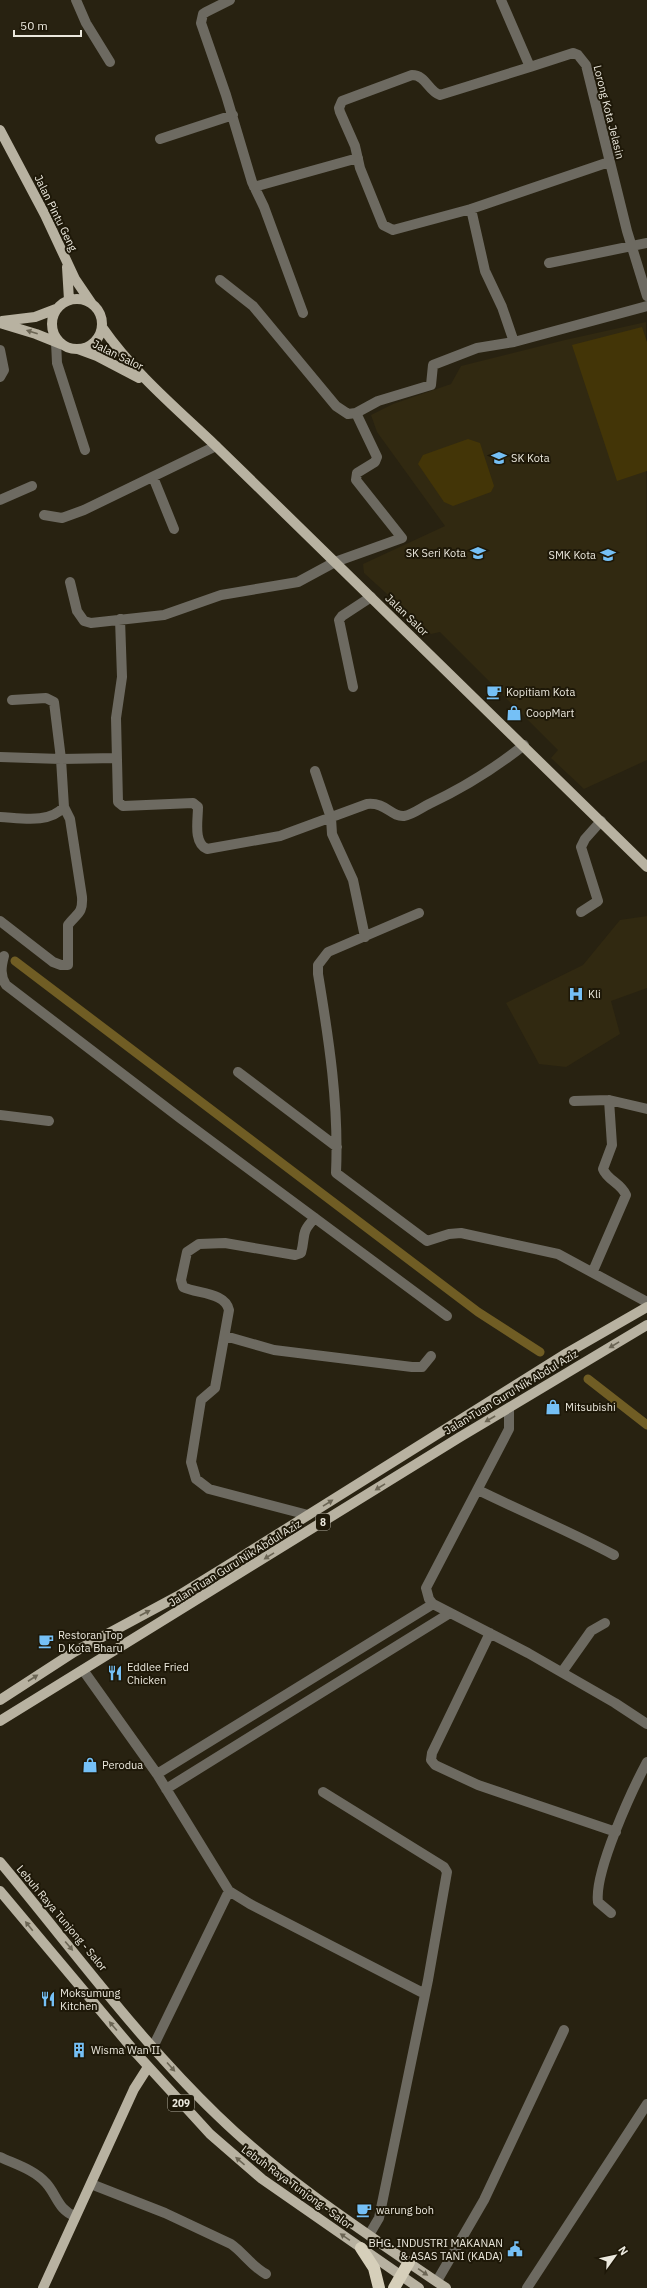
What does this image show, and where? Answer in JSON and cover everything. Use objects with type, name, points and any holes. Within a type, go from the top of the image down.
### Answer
[{"type":"highway","points":[[361,2248],[374,2268],[379,2288]]},
{"type":"highway","points":[[394,2288],[400,2275],[409,2262]]},
{"type":"main road","name":"Jalan Pintu Geng","points":[[0,130],[45,215],[66,261],[92,304]]},
{"type":"main road","points":[[66,261],[69,300]]},
{"type":"main road","points":[[69,300],[85,300],[92,304],[101,318],[102,327],[96,340],[85,348],[77,349],[0,322],[35,317],[56,309],[69,300]]},
{"type":"main road","points":[[56,309],[52,316],[53,332],[59,343]]},
{"type":"main road","name":"Jalan Salor","points":[[102,327],[125,358],[148,383],[216,446],[524,745],[647,867]]},
{"type":"main road","name":"Jalan Salor","points":[[77,349],[97,356],[148,383]]},
{"type":"main road","name":"Jalan Tuan Guru Nik Abdul Aziz","points":[[0,1700],[74,1652],[178,1596],[567,1353],[647,1307]]},
{"type":"main road","name":"Jalan Tuan Guru Nik Abdul Aziz","points":[[0,1721],[647,1324]]},
{"type":"main road","name":"Lebuh Raya Tunjong - Salor","points":[[0,1862],[153,2047],[209,2107],[254,2149],[293,2181],[446,2288]]},
{"type":"main road","name":"Lebuh Raya Tunjong - Salor","points":[[0,1893],[148,2067],[210,2134],[226,2149],[282,2194],[419,2288]]},
{"type":"main road","points":[[43,2288],[134,2090],[148,2067]]},
{"type":"street","points":[[76,0],[86,22],[110,62]]},
{"type":"street","points":[[230,0],[203,14],[201,23],[233,116],[254,187],[264,207],[303,313]]},
{"type":"street","points":[[503,0],[530,67],[447,95],[437,94],[418,75],[345,99],[339,108],[355,146],[360,168],[379,218],[388,229],[393,230],[470,209],[609,162]]},
{"type":"street","name":"Lorong Kota Jelasin","points":[[530,67],[567,53],[578,55],[583,59],[609,162],[647,296]]},
{"type":"street","points":[[160,139],[233,116]]},
{"type":"street","points":[[254,187],[358,158]]},
{"type":"street","points":[[470,209],[485,271],[502,307],[514,342]]},
{"type":"street","points":[[549,263],[647,243]]},
{"type":"street","points":[[220,280],[253,306],[340,410],[348,414],[356,413],[378,401],[431,385],[433,380],[431,368],[435,364],[477,348],[514,342],[647,306]]},
{"type":"street","points":[[59,343],[57,363],[85,450]]},
{"type":"street","points":[[0,350],[4,370],[0,377]]},
{"type":"street","points":[[70,582],[77,610],[84,621],[90,623],[164,615],[221,595],[298,582],[335,562],[402,538],[356,480],[357,473],[375,462],[377,457],[356,413]]},
{"type":"street","points":[[44,515],[52,518],[62,518],[153,477],[216,446]]},
{"type":"street","points":[[153,477],[174,529]]},
{"type":"street","points":[[0,500],[32,486]]},
{"type":"street","points":[[353,687],[339,620],[342,616],[371,597]]},
{"type":"street","points":[[120,619],[122,677],[116,718],[117,798],[120,805],[193,803],[198,807],[198,840],[203,847],[207,849],[273,838],[367,804],[376,803],[384,806],[393,813],[406,815],[469,784],[524,745]]},
{"type":"street","points":[[0,921],[61,966],[68,964],[68,925],[82,907],[70,819],[64,807],[61,759],[54,702],[46,698],[12,700]]},
{"type":"street","points":[[0,757],[61,759],[116,758]]},
{"type":"street","points":[[315,771],[331,818],[332,834],[353,880],[365,937]]},
{"type":"street","points":[[0,817],[39,818],[55,816],[64,807]]},
{"type":"street","points":[[581,912],[598,901],[581,847],[585,839],[601,821]]},
{"type":"street","points":[[419,913],[328,952],[318,966],[318,974],[332,1055],[337,1147],[336,1173],[427,1241],[449,1234],[461,1233],[558,1254],[594,1271],[647,1302]]},
{"type":"street","points":[[4,956],[1,969],[2,980],[6,985],[314,1218],[447,1316]]},
{"type":"street","points":[[238,1072],[337,1147]]},
{"type":"street","points":[[594,1271],[625,1202],[626,1195],[623,1187],[605,1173],[603,1169],[612,1145],[609,1100]]},
{"type":"street","points":[[574,1101],[609,1100],[647,1109]]},
{"type":"street","points":[[0,1115],[49,1121]]},
{"type":"street","points":[[308,1515],[209,1488],[196,1479],[191,1462],[199,1408],[205,1395],[215,1388],[229,1310],[224,1301],[220,1298],[183,1287],[181,1280],[187,1252],[192,1247],[206,1243],[225,1243],[295,1255],[300,1253],[305,1228],[314,1218]]},
{"type":"street","points":[[224,1336],[274,1350],[412,1367],[422,1367],[431,1356]]},
{"type":"street","points":[[509,1408],[509,1429],[426,1588],[429,1599],[433,1604],[562,1672],[647,1724]]},
{"type":"street","points":[[478,1490],[532,1517],[567,1530],[614,1555]]},
{"type":"street","points":[[157,1774],[433,1604]]},
{"type":"street","points":[[166,1789],[450,1613]]},
{"type":"street","points":[[562,1672],[590,1631],[605,1623]]},
{"type":"street","points":[[490,1633],[432,1753],[431,1760],[435,1765],[478,1785],[616,1832]]},
{"type":"street","points":[[83,1670],[157,1774],[230,1891],[250,1904],[425,1994]]},
{"type":"street","points":[[611,1913],[601,1907],[598,1897],[608,1854],[616,1832],[647,1762]]},
{"type":"street","points":[[323,1792],[446,1869],[447,1874],[425,1994],[379,2218],[369,2235]]},
{"type":"street","points":[[153,2047],[230,1891]]},
{"type":"street","points":[[436,2281],[484,2200],[564,2030]]},
{"type":"street","points":[[527,2288],[647,2104]]},
{"type":"street","points":[[0,2157],[39,2176],[49,2187],[59,2206],[66,2213],[75,2216]]},
{"type":"street","points":[[91,2184],[165,2213],[231,2244],[239,2249],[250,2264],[266,2274]]},
{"type":"shaded area","points":[[646,322],[647,760],[584,789],[551,758],[558,750],[440,632],[431,634],[364,573],[363,564],[445,526],[377,432],[371,415],[393,404],[451,384],[461,366],[565,340]]},
{"type":"shaded area","points":[[642,327],[647,342],[647,471],[617,481],[572,345]]},
{"type":"shaded area","points":[[468,439],[480,443],[494,486],[491,492],[453,506],[444,502],[418,464],[423,455]]},
{"type":"shaded area","name":"Kli","points":[[647,916],[647,988],[611,1001],[620,1034],[566,1067],[539,1064],[506,1003],[583,965],[620,920]]},
{"type":"waterway","points":[[15,961],[478,1312],[540,1352]]},
{"type":"waterway","points":[[588,1379],[647,1425]]},
{"type":"place","name":"SK Kota","points":[[499,458]]},
{"type":"place","name":"SK Seri Kota","points":[[478,553]]},
{"type":"place","name":"SMK Kota","points":[[608,555]]},
{"type":"place","name":"Kopitiam Kota","points":[[494,692]]},
{"type":"place","name":"CoopMart","points":[[514,713]]},
{"type":"place","name":"Kli","points":[[576,994]]},
{"type":"place","name":"Mitsubishi","points":[[553,1407]]},
{"type":"place","name":"Restoran Top D Kota Bharu","points":[[46,1641]]},
{"type":"place","name":"Eddlee Fried Chicken","points":[[115,1673]]},
{"type":"place","name":"Perodua","points":[[90,1765]]},
{"type":"place","name":"Moksumung Kitchen","points":[[48,1999]]},
{"type":"place","name":"Wisma Wan II","points":[[79,2050]]},
{"type":"place","name":"warung boh","points":[[364,2210]]},
{"type":"place","name":"BHG. INDUSTRI MAKANAN & ASAS TANI (KADA)","points":[[515,2249]]}]
